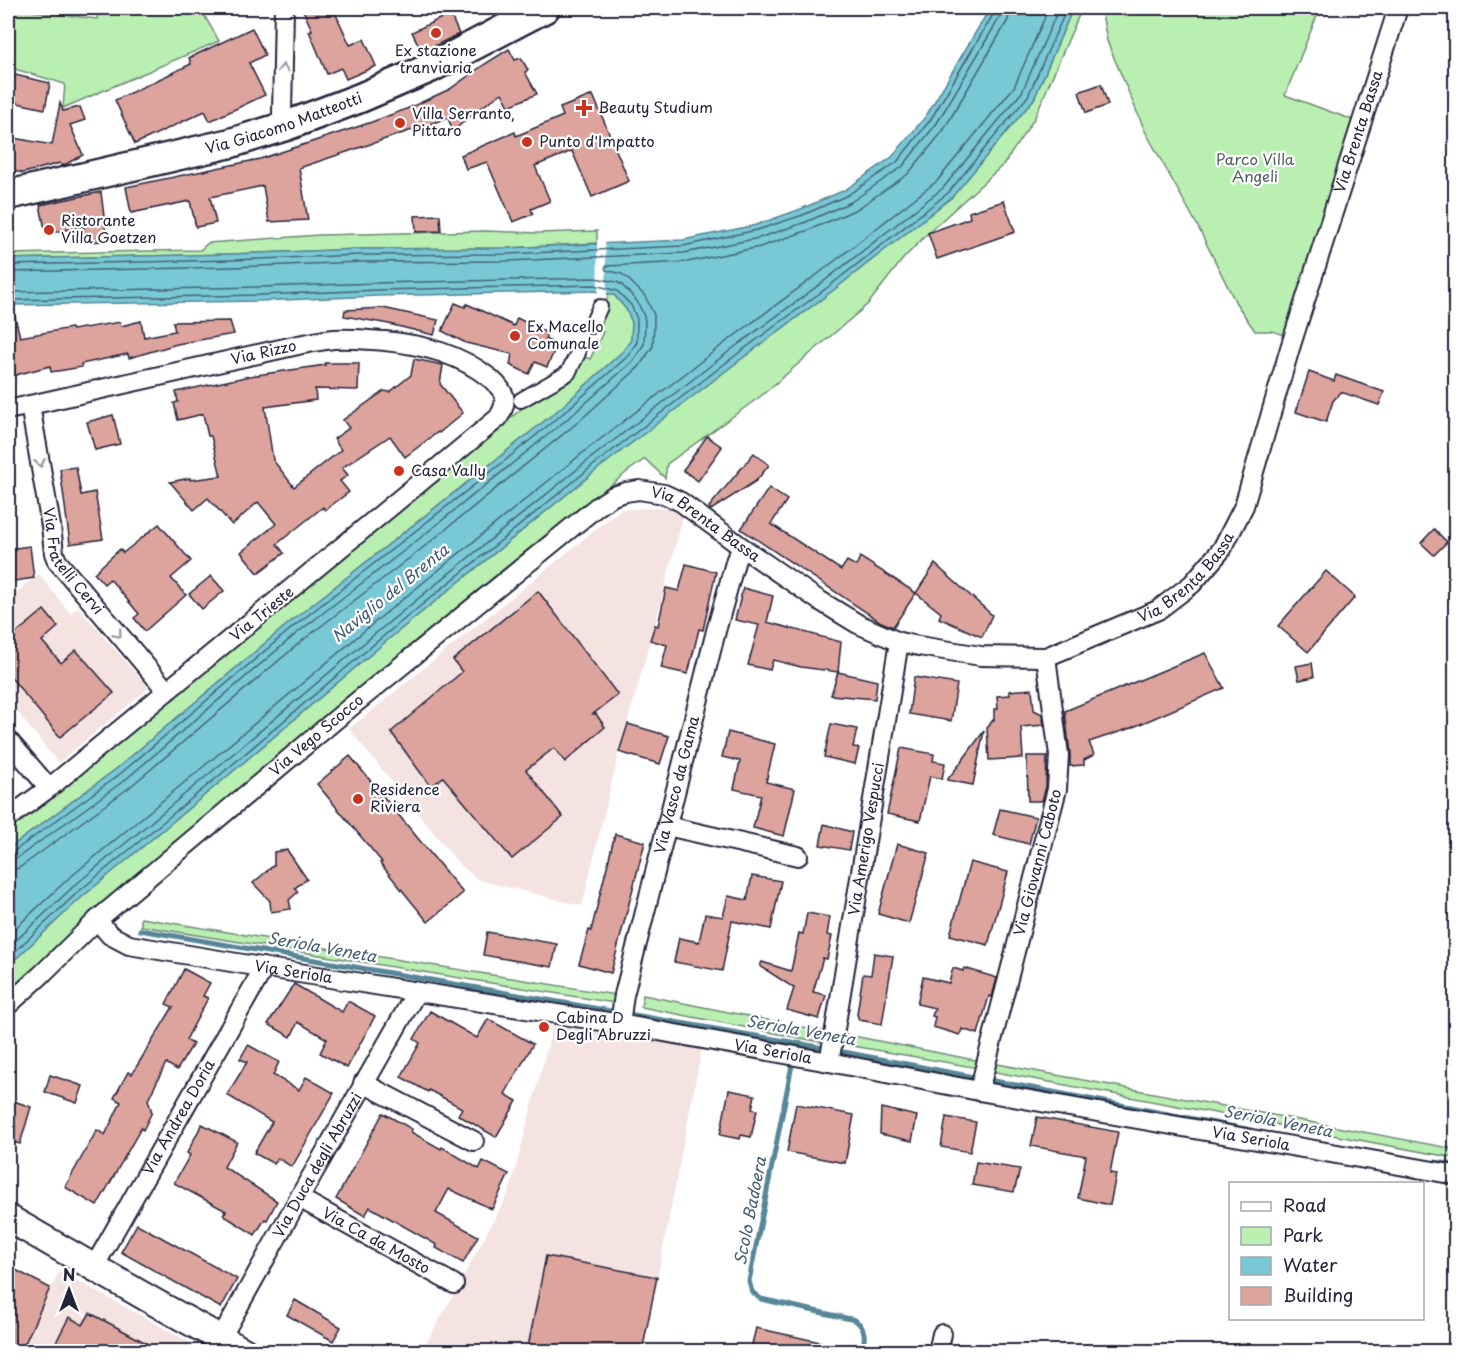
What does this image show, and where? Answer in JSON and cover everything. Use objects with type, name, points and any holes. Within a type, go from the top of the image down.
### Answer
[{"type":"main road","name":"Via Giacomo Matteotti","points":[[8,195],[231,143],[286,126],[430,68],[545,8]]},
{"type":"main road","points":[[8,1218],[245,1352]]},
{"type":"street","points":[[284,8],[282,114],[286,126]]},
{"type":"street","name":"Via Brenta Bassa","points":[[639,490],[664,494],[681,502],[817,599],[866,628],[899,642],[981,656],[1046,657],[1158,610],[1192,584],[1222,549],[1244,506],[1297,326],[1398,8]]},
{"type":"street","points":[[591,326],[600,307]]},
{"type":"street","name":"Via Rizzo","points":[[8,410],[298,345],[337,339],[363,339],[440,351],[479,370],[513,400]]},
{"type":"street","points":[[513,400],[568,374],[578,353]]},
{"type":"street","name":"Via Trieste","points":[[8,818],[49,788],[167,692],[498,418],[513,400]]},
{"type":"street","name":"Via Fratelli Cervi","points":[[30,405],[57,561],[167,692]]},
{"type":"street","name":"Via Vego Scocco","points":[[8,1005],[97,920],[353,705],[598,506],[613,496],[639,490]]},
{"type":"street","name":"Via Vasco da Gama","points":[[620,1021],[624,995],[721,611],[736,559],[743,548]]},
{"type":"street","name":"Via Amerigo Vespucci","points":[[829,1059],[899,642]]},
{"type":"street","name":"Via Giovanni Caboto","points":[[980,1088],[1057,789],[1059,755],[1046,657]]},
{"type":"street","points":[[8,740],[49,788]]},
{"type":"street","points":[[666,826],[798,856]]},
{"type":"street","name":"Via Seriola","points":[[97,920],[110,935],[129,945],[414,991],[620,1021],[1455,1174]]},
{"type":"street","name":"Via Andrea Doria","points":[[94,1267],[261,973],[261,967]]},
{"type":"street","name":"Via Duca degli Abruzzi","points":[[221,1338],[413,998],[414,991]]},
{"type":"street","points":[[363,1083],[474,1141]]},
{"type":"street","name":"Via Ca da Mosto","points":[[299,1198],[454,1284]]},
{"type":"shaded area","points":[[669,508],[683,516],[619,752],[582,906],[479,880],[460,865],[349,729],[621,509]]},
{"type":"shaded area","points":[[39,574],[70,613],[78,607],[149,688],[58,763],[8,700],[8,599]]},
{"type":"shaded area","points":[[554,1021],[702,1048],[643,1351],[421,1352],[510,1190]]},
{"type":"shaded area","points":[[11,1267],[52,1287],[59,1271],[206,1351],[8,1351],[8,1274]]},
{"type":"green space","points":[[8,8],[97,19],[99,8],[200,8],[219,41],[63,108],[65,84],[8,67]]},
{"type":"green space","points":[[1073,8],[1082,8],[1034,119],[1004,164],[928,233],[903,259],[868,304],[761,396],[667,464],[665,478],[645,459],[627,472],[131,878],[8,992],[8,966],[82,897],[390,638],[599,468],[952,197],[1034,99]]},
{"type":"green space","name":"Parco Villa Angeli","points":[[1101,8],[1320,8],[1285,95],[1353,120],[1285,335],[1272,331],[1255,331],[1236,303],[1196,223],[1145,131],[1107,41]]},
{"type":"green space","points":[[486,231],[539,233],[597,231],[597,243],[508,248],[360,249],[8,259],[8,254],[200,250],[208,243],[319,235]]},
{"type":"green space","points":[[607,294],[614,295],[626,309],[632,322],[631,340],[623,351],[563,406],[289,623],[116,769],[8,849],[8,829],[500,427],[583,356],[590,359],[603,332],[594,328],[607,301]]},
{"type":"green space","points":[[141,918],[616,995],[614,1003],[141,926]]},
{"type":"green space","points":[[643,995],[828,1032],[826,1043],[641,1007]]},
{"type":"green space","points":[[843,1034],[980,1061],[978,1068],[841,1044]]},
{"type":"green space","points":[[992,1063],[1455,1149],[1455,1158],[990,1071]]},
{"type":"water","name":"Naviglio del Brenta","points":[[990,8],[1073,8],[1034,99],[952,197],[599,468],[390,638],[82,897],[8,966],[8,849],[116,769],[289,623],[563,406],[623,351],[631,340],[632,322],[626,309],[614,295],[595,291],[260,301],[8,305],[8,259],[360,249],[508,248],[683,240],[756,225],[845,190],[892,157],[926,116]]},
{"type":"pier","points":[[605,239],[607,297],[598,295],[597,240]]},
{"type":"building","points":[[302,8],[333,8],[350,45],[364,39],[376,66],[346,79],[341,68],[327,74]]},
{"type":"building","name":"Ex stazione tranviaria","points":[[450,14],[459,34],[422,52],[412,32]]},
{"type":"building","points":[[252,28],[265,55],[249,63],[265,95],[210,121],[205,111],[135,144],[115,100],[191,64],[189,58]]},
{"type":"building","points":[[509,49],[515,60],[521,58],[528,70],[525,72],[537,94],[509,106],[502,93],[453,131],[448,118],[299,168],[308,220],[269,222],[263,186],[210,197],[216,223],[196,227],[190,201],[131,213],[126,187],[260,159],[369,123],[450,89]]},
{"type":"building","points":[[15,75],[50,83],[45,109],[8,101],[8,83],[12,85]]},
{"type":"building","points":[[1101,84],[1108,105],[1086,113],[1079,92]]},
{"type":"building","points":[[593,95],[629,181],[592,197],[572,151],[535,166],[550,201],[531,209],[533,214],[513,222],[487,162],[466,169],[461,155],[515,132],[516,136],[563,116],[560,108]]},
{"type":"building","points":[[60,103],[63,111],[80,107],[85,120],[70,125],[83,155],[61,166],[60,163],[23,173],[8,170],[8,137],[52,145]]},
{"type":"building","points":[[101,192],[107,241],[83,242],[84,226],[46,234],[40,205]]},
{"type":"building","points":[[1004,201],[1015,232],[937,259],[928,233],[970,218],[969,212]]},
{"type":"building","points":[[440,215],[441,231],[416,232],[415,216]]},
{"type":"building","name":"Ex Macello Comunale","points":[[455,303],[465,307],[467,304],[514,326],[517,318],[547,333],[545,339],[557,345],[547,367],[535,362],[529,374],[510,365],[512,354],[466,343],[442,331]]},
{"type":"building","points":[[383,308],[438,320],[434,335],[344,316],[345,310]]},
{"type":"building","points":[[8,309],[13,309],[20,337],[120,322],[121,326],[141,321],[144,337],[175,331],[173,322],[230,321],[234,334],[177,344],[129,358],[128,354],[81,364],[82,367],[51,372],[50,366],[8,377]]},
{"type":"building","points":[[414,359],[443,365],[440,384],[463,413],[405,457],[390,436],[342,468],[348,475],[340,481],[349,492],[325,510],[323,507],[277,544],[284,553],[258,573],[241,552],[276,524],[258,502],[232,525],[208,498],[194,510],[170,482],[221,476],[203,414],[178,420],[174,403],[178,402],[176,392],[250,376],[325,365],[325,363],[359,363],[358,390],[315,389],[316,400],[265,407],[273,460],[294,487],[341,450],[334,439],[349,428],[343,420],[384,391],[390,392],[411,375]]},
{"type":"building","points":[[1309,372],[1334,381],[1336,375],[1384,392],[1379,405],[1341,392],[1333,401],[1326,422],[1296,412]]},
{"type":"building","points":[[113,415],[120,444],[95,450],[87,422]]},
{"type":"building","points":[[707,436],[722,447],[698,481],[683,470]]},
{"type":"building","points":[[754,453],[769,465],[756,481],[711,510],[709,507]]},
{"type":"building","points":[[76,467],[81,495],[95,492],[103,539],[70,544],[60,469]]},
{"type":"building","points":[[769,488],[787,500],[771,524],[841,570],[847,561],[856,566],[860,557],[916,593],[893,627],[881,622],[741,529]]},
{"type":"building","points":[[159,524],[191,561],[171,578],[186,595],[145,631],[134,618],[139,614],[110,579],[104,584],[94,573],[120,549],[123,553]]},
{"type":"building","points":[[1434,529],[1447,542],[1434,555],[1421,543]]},
{"type":"building","points":[[30,546],[34,578],[8,582],[8,549]]},
{"type":"building","points":[[686,564],[716,572],[703,630],[699,629],[688,674],[661,668],[667,645],[650,640],[655,625],[658,626],[666,588],[679,591]]},
{"type":"building","points":[[935,564],[992,615],[982,637],[939,618],[941,613],[916,593]]},
{"type":"building","points":[[1326,571],[1355,597],[1308,652],[1278,626]]},
{"type":"building","points":[[211,576],[224,591],[202,609],[189,594]]},
{"type":"building","points":[[743,588],[773,596],[767,622],[841,642],[838,672],[801,667],[773,660],[770,670],[748,665],[759,625],[735,620]]},
{"type":"building","points":[[538,591],[618,695],[593,714],[596,714],[605,727],[565,762],[554,748],[526,770],[563,817],[512,859],[443,777],[431,787],[391,732],[462,672],[453,660]]},
{"type":"building","points":[[44,610],[58,627],[42,641],[61,663],[76,650],[114,693],[60,737],[8,674],[8,640]]},
{"type":"building","points":[[1205,653],[1224,688],[1131,728],[1089,742],[1094,755],[1084,760],[1084,765],[1070,766],[1065,711]]},
{"type":"building","points":[[1312,663],[1314,677],[1299,680],[1296,666]]},
{"type":"building","points":[[838,672],[877,681],[875,699],[831,695]]},
{"type":"building","points":[[914,677],[957,684],[951,721],[909,714]]},
{"type":"building","points":[[1032,689],[1034,710],[1042,714],[1044,725],[1021,727],[1023,758],[989,760],[987,728],[994,720],[994,709],[998,709],[997,696],[1010,695],[1009,691]]},
{"type":"building","points":[[628,724],[669,736],[660,764],[619,752]]},
{"type":"building","points":[[831,724],[857,729],[853,747],[859,748],[855,764],[824,757]]},
{"type":"building","points":[[984,731],[973,785],[947,780],[959,765]]},
{"type":"building","points":[[728,732],[775,744],[766,782],[795,789],[784,836],[753,828],[761,795],[734,789],[740,761],[722,757]]},
{"type":"building","points":[[901,748],[934,754],[933,761],[945,763],[942,779],[930,776],[920,821],[887,814]]},
{"type":"building","points":[[350,756],[463,893],[428,922],[317,784]]},
{"type":"building","points":[[1027,756],[1047,756],[1046,787],[1042,801],[1028,801]]},
{"type":"building","points":[[1000,809],[1036,817],[1029,844],[993,835]]},
{"type":"building","points":[[824,824],[852,832],[849,850],[820,845]]},
{"type":"building","points":[[615,834],[645,842],[611,973],[579,964],[589,930],[591,931]]},
{"type":"building","points":[[897,844],[929,853],[909,923],[878,914]]},
{"type":"building","points":[[287,850],[307,879],[295,888],[298,892],[289,900],[291,909],[271,912],[270,901],[253,883],[274,865],[274,852]]},
{"type":"building","points":[[970,862],[1008,872],[988,945],[950,935]]},
{"type":"building","points":[[752,876],[781,881],[771,929],[732,921],[722,971],[674,962],[679,938],[699,942],[705,914],[723,917],[728,896],[747,900]]},
{"type":"building","points":[[807,913],[830,917],[827,935],[832,936],[827,959],[823,958],[813,992],[826,995],[819,1019],[787,1010],[794,988],[760,966],[762,962],[791,971],[799,933],[803,934]]},
{"type":"building","points":[[487,932],[557,944],[552,967],[483,955]]},
{"type":"building","points":[[874,953],[893,956],[882,1024],[859,1020],[857,1014],[863,974],[871,975]]},
{"type":"building","points":[[953,968],[963,971],[964,968],[997,978],[978,1034],[962,1029],[960,1035],[933,1027],[935,1017],[932,1016],[935,1008],[917,1004],[923,977],[949,983]]},
{"type":"building","points":[[184,969],[210,983],[203,996],[208,998],[186,1040],[193,1044],[177,1070],[166,1063],[148,1100],[152,1112],[97,1206],[65,1187],[97,1130],[105,1135],[121,1102],[114,1098],[128,1072],[132,1074],[173,1007],[166,1004]]},
{"type":"building","points":[[294,984],[342,1012],[348,1001],[375,1016],[347,1068],[320,1053],[327,1039],[298,1022],[291,1037],[268,1024]]},
{"type":"building","points":[[430,1011],[477,1038],[488,1019],[533,1044],[505,1094],[517,1101],[496,1137],[458,1115],[462,1108],[401,1077],[420,1043],[414,1039]]},
{"type":"building","points":[[248,1045],[279,1062],[273,1075],[299,1090],[306,1077],[334,1093],[292,1167],[278,1158],[274,1164],[254,1153],[272,1122],[227,1095],[247,1062],[240,1059]]},
{"type":"building","points":[[50,1075],[83,1086],[77,1103],[45,1092]]},
{"type":"building","points":[[729,1090],[755,1095],[752,1109],[757,1110],[751,1137],[741,1135],[740,1139],[720,1135]]},
{"type":"building","points":[[8,1099],[31,1107],[20,1144],[8,1140]]},
{"type":"building","points":[[796,1104],[854,1115],[845,1163],[787,1152]]},
{"type":"building","points":[[881,1108],[917,1116],[912,1141],[880,1134]]},
{"type":"building","points":[[383,1113],[412,1129],[411,1132],[479,1169],[483,1161],[509,1174],[492,1209],[449,1189],[436,1213],[478,1236],[463,1263],[436,1248],[437,1245],[370,1207],[365,1216],[336,1199]]},
{"type":"building","points":[[946,1117],[976,1122],[970,1152],[941,1147]]},
{"type":"building","points":[[1037,1117],[1118,1132],[1110,1173],[1116,1174],[1110,1205],[1078,1198],[1086,1156],[1031,1146]]},
{"type":"building","points":[[202,1124],[237,1142],[224,1167],[277,1201],[267,1220],[265,1219],[255,1235],[223,1215],[226,1211],[174,1183],[190,1155],[187,1153]]},
{"type":"building","points":[[976,1162],[1020,1169],[1014,1192],[972,1185]]},
{"type":"building","points":[[137,1224],[237,1279],[221,1308],[121,1252]]},
{"type":"building","points":[[546,1256],[657,1277],[642,1352],[527,1352]]},
{"type":"building","points":[[12,1268],[50,1288],[21,1352],[8,1352],[8,1277]]},
{"type":"building","points":[[295,1300],[341,1327],[333,1341],[287,1315]]},
{"type":"building","points":[[90,1313],[163,1352],[51,1352],[69,1317],[83,1325]]},
{"type":"building","points":[[756,1328],[834,1345],[833,1352],[750,1352]]},
{"type":"waterway","name":"Seriola Veneta","points":[[140,930],[797,1043],[1251,1130]]},
{"type":"waterway","name":"Scolo Badoera","points":[[792,1065],[749,1281],[752,1292],[761,1299],[855,1320],[862,1327],[864,1334],[862,1352]]},
{"type":"waterway","name":"Seriola Veneta","points":[[1435,1162],[1456,1165]]},
{"type":"place","name":"Ex stazione tranviaria","points":[[436,33]]},
{"type":"place","name":"Beauty Studium","points":[[584,108]]},
{"type":"place","name":"Villa Serranto, Pittaro","points":[[400,123]]},
{"type":"place","name":"Punto d'Impatto","points":[[527,142]]},
{"type":"place","name":"Ristorante Villa Goetzen","points":[[49,230]]},
{"type":"place","name":"Ex Macello Comunale","points":[[515,336]]},
{"type":"place","name":"Casa Vally","points":[[399,471]]},
{"type":"place","name":"Residence Riviera","points":[[358,799]]},
{"type":"place","name":"Cabina D Degli Abruzzi","points":[[544,1027]]}]
